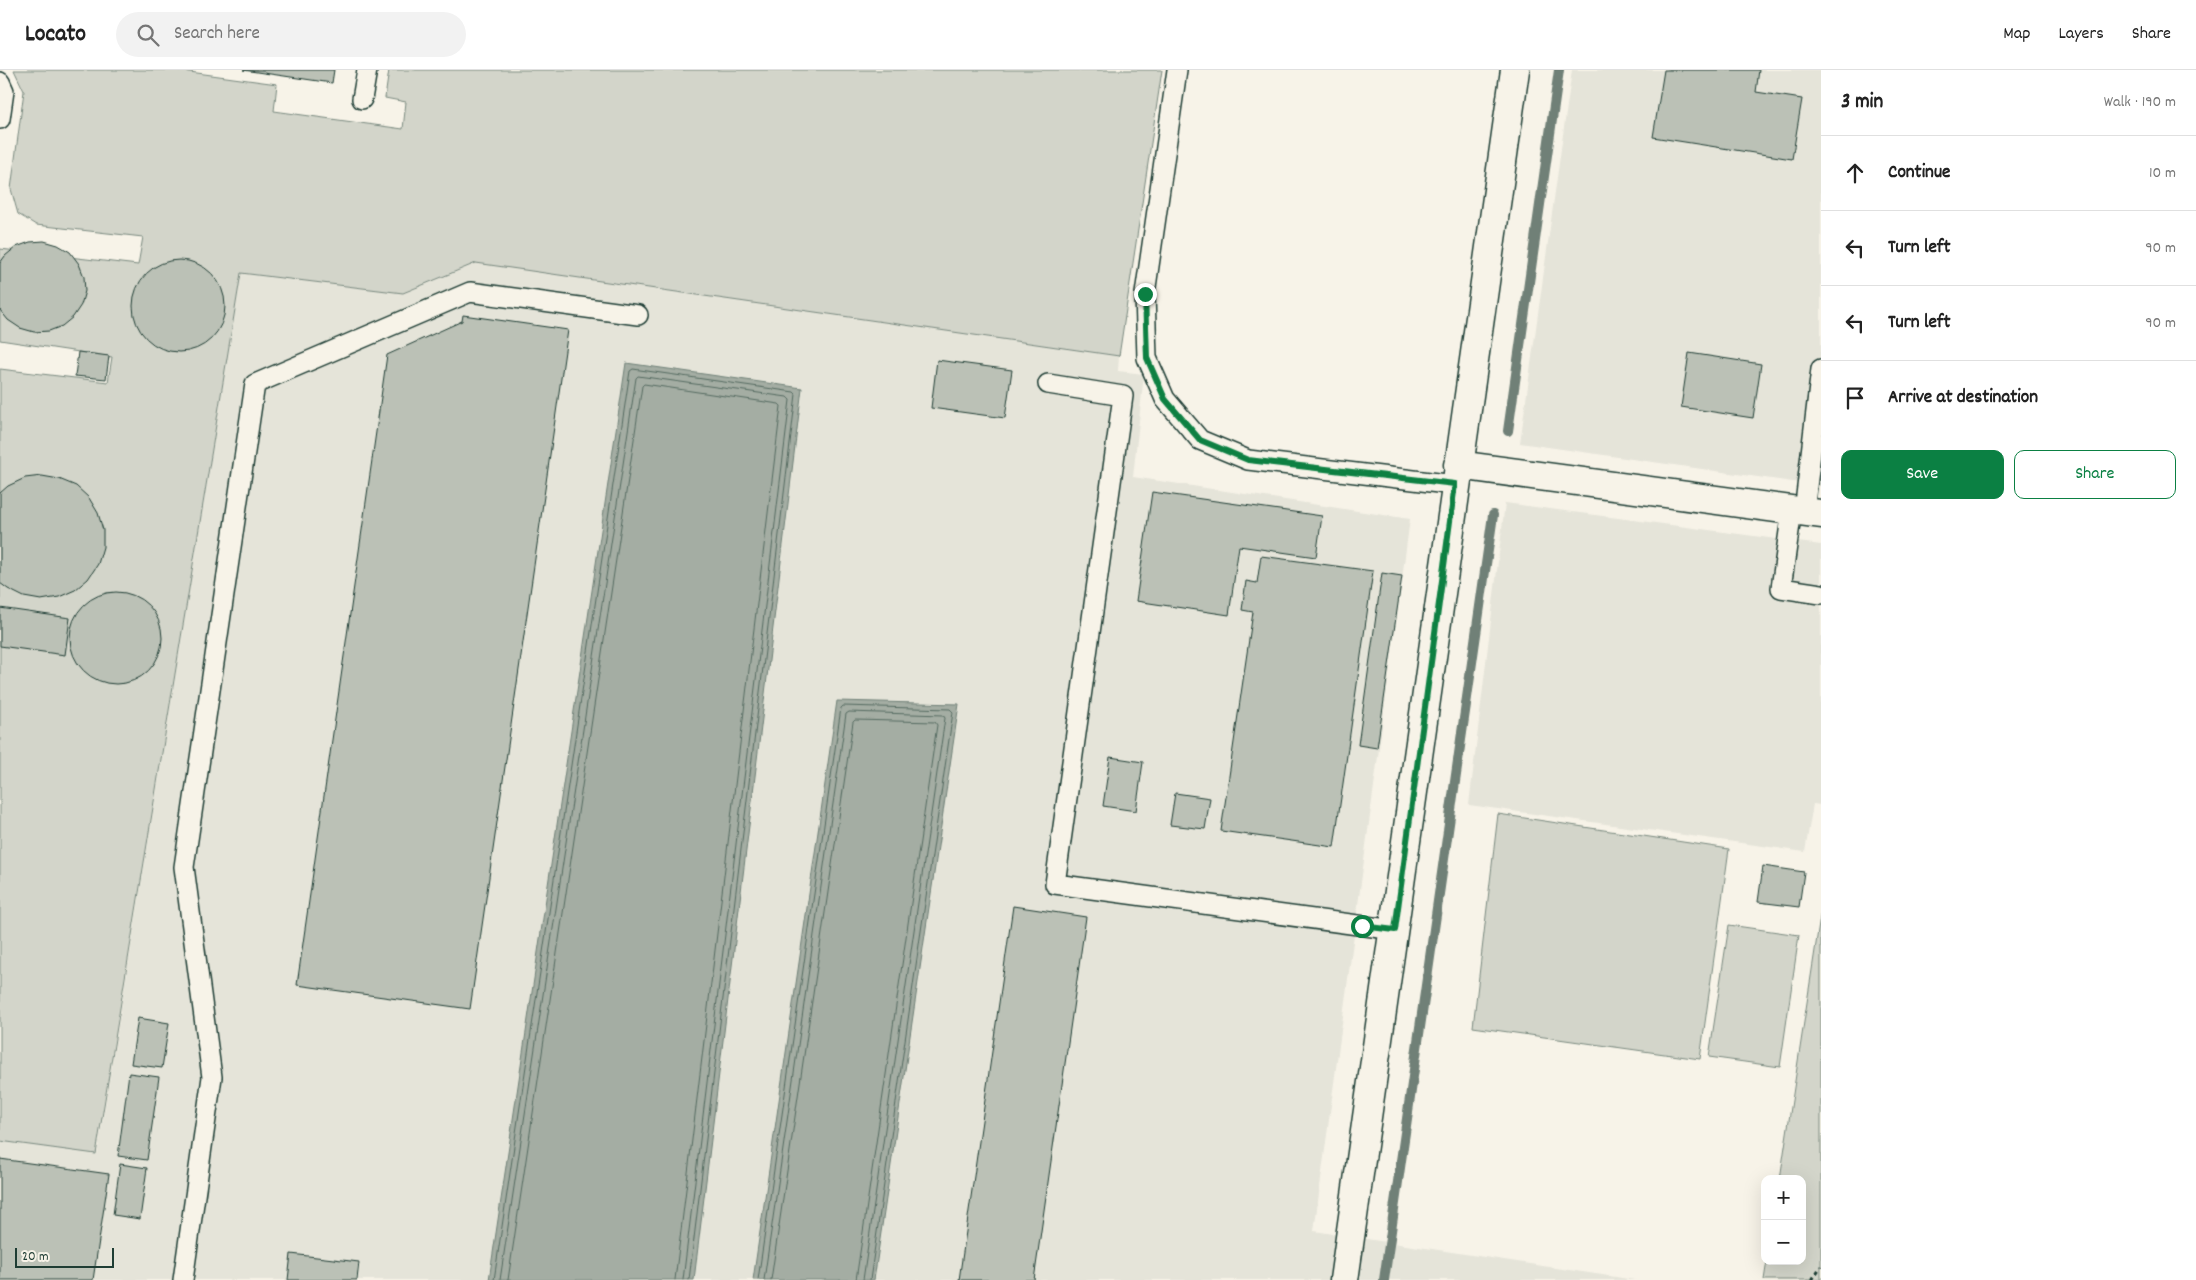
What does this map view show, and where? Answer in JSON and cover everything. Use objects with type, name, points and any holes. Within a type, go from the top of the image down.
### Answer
[{"type":"street","points":[[1344,1280],[1395,930],[1456,475],[1515,70]]},
{"type":"street","points":[[1456,475],[1806,512]]},
{"type":"lane","points":[[362,99],[367,70]]},
{"type":"lane","points":[[1176,70],[1145,294],[1147,358],[1165,399],[1200,440],[1248,460],[1456,475]]},
{"type":"lane","points":[[0,82],[4,91],[0,119]]},
{"type":"lane","points":[[183,1280],[212,1077],[184,867],[255,384],[470,292],[638,315]]},
{"type":"lane","points":[[1821,369],[1806,512],[1781,588],[1821,594]]},
{"type":"lane","points":[[1048,384],[1123,396],[1055,884],[1395,930]]},
{"type":"path","points":[[1812,1280],[1821,1266]]},
{"type":"shaded area","points":[[14,70],[175,70],[277,84],[274,111],[403,129],[406,102],[385,98],[389,70],[1162,70],[1119,356],[476,263],[403,293],[241,273],[96,1154],[0,1141],[0,369],[108,382],[112,357],[0,340],[0,249],[138,265],[143,237],[36,225],[18,214],[11,189],[24,91]]},
{"type":"shaded area","points":[[1572,70],[1821,70],[1821,486],[1520,443]]},
{"type":"shaded area","points":[[476,263],[1119,356],[1118,371],[1144,374],[1133,477],[1410,519],[1314,1231],[1635,1280],[0,1280],[0,1141],[97,1154],[241,273],[403,293]]},
{"type":"shaded area","points":[[1505,503],[1821,545],[1821,805],[1813,804],[1805,852],[1469,805]]},
{"type":"shaded area","points":[[1498,814],[1729,849],[1700,1059],[1473,1027]]},
{"type":"shaded area","points":[[1821,911],[1821,1280],[1764,1280],[1766,1265],[1806,1265],[1806,1175],[1781,1175]]},
{"type":"shaded area","points":[[1729,925],[1799,935],[1780,1067],[1709,1057]]},
{"type":"water","points":[[626,363],[802,388],[694,1280],[489,1280]]},
{"type":"water","points":[[837,701],[959,704],[874,1280],[753,1280]]},
{"type":"building","points":[[243,70],[334,70],[332,83]]},
{"type":"building","points":[[1664,70],[1759,70],[1756,92],[1802,99],[1792,159],[1653,137]]},
{"type":"building","points":[[44,241],[58,245],[70,252],[79,264],[84,277],[85,291],[81,305],[73,317],[62,326],[49,331],[34,332],[20,328],[8,320],[0,310],[0,263],[16,247],[30,242]]},
{"type":"building","points":[[179,260],[197,263],[212,273],[222,288],[225,306],[222,324],[212,339],[197,349],[179,352],[161,349],[146,339],[136,324],[133,306],[136,288],[146,273],[161,263]]},
{"type":"building","points":[[463,315],[568,330],[470,1009],[297,985],[387,355],[462,321]]},
{"type":"building","points":[[78,352],[109,356],[106,379],[75,376]]},
{"type":"building","points":[[1689,353],[1761,364],[1753,418],[1681,407]]},
{"type":"building","points":[[937,360],[1012,370],[1005,418],[931,408]]},
{"type":"building","points":[[42,476],[59,479],[76,486],[89,498],[98,513],[103,530],[103,547],[98,564],[88,579],[75,590],[59,597],[41,600],[24,597],[0,583],[0,493],[8,486],[25,478]]},
{"type":"building","points":[[1152,492],[1322,516],[1316,557],[1239,546],[1229,615],[1136,601]]},
{"type":"building","points":[[1261,556],[1373,571],[1334,847],[1221,831],[1253,612],[1242,610],[1246,581],[1257,583]]},
{"type":"building","points":[[1382,573],[1402,576],[1377,748],[1358,745]]},
{"type":"building","points":[[107,592],[125,592],[142,599],[155,612],[162,629],[162,647],[155,664],[142,677],[125,684],[107,684],[90,677],[77,664],[70,647],[70,629],[77,612],[90,599]]},
{"type":"building","points":[[0,608],[70,618],[65,655],[0,646]]},
{"type":"building","points":[[1110,757],[1143,762],[1136,811],[1103,806]]},
{"type":"building","points":[[1175,793],[1210,798],[1205,829],[1170,825]]},
{"type":"building","points":[[1763,866],[1804,872],[1799,907],[1758,902]]},
{"type":"building","points":[[1013,906],[1086,917],[1034,1280],[959,1280]]},
{"type":"building","points":[[138,1018],[169,1023],[162,1068],[131,1064]]},
{"type":"building","points":[[129,1073],[159,1077],[147,1160],[118,1156]]},
{"type":"building","points":[[0,1159],[109,1174],[93,1280],[0,1280]]},
{"type":"building","points":[[120,1164],[147,1168],[140,1219],[113,1215]]},
{"type":"building","points":[[291,1254],[359,1262],[357,1280],[288,1280]]},
{"type":"waterway","points":[[1508,431],[1559,70]]},
{"type":"waterway","points":[[1384,1280],[1493,515]]},
{"type":"route","points":[[1145,294],[1147,358],[1165,399],[1200,440],[1248,460],[1455,484],[1395,930],[1362,926]]}]
